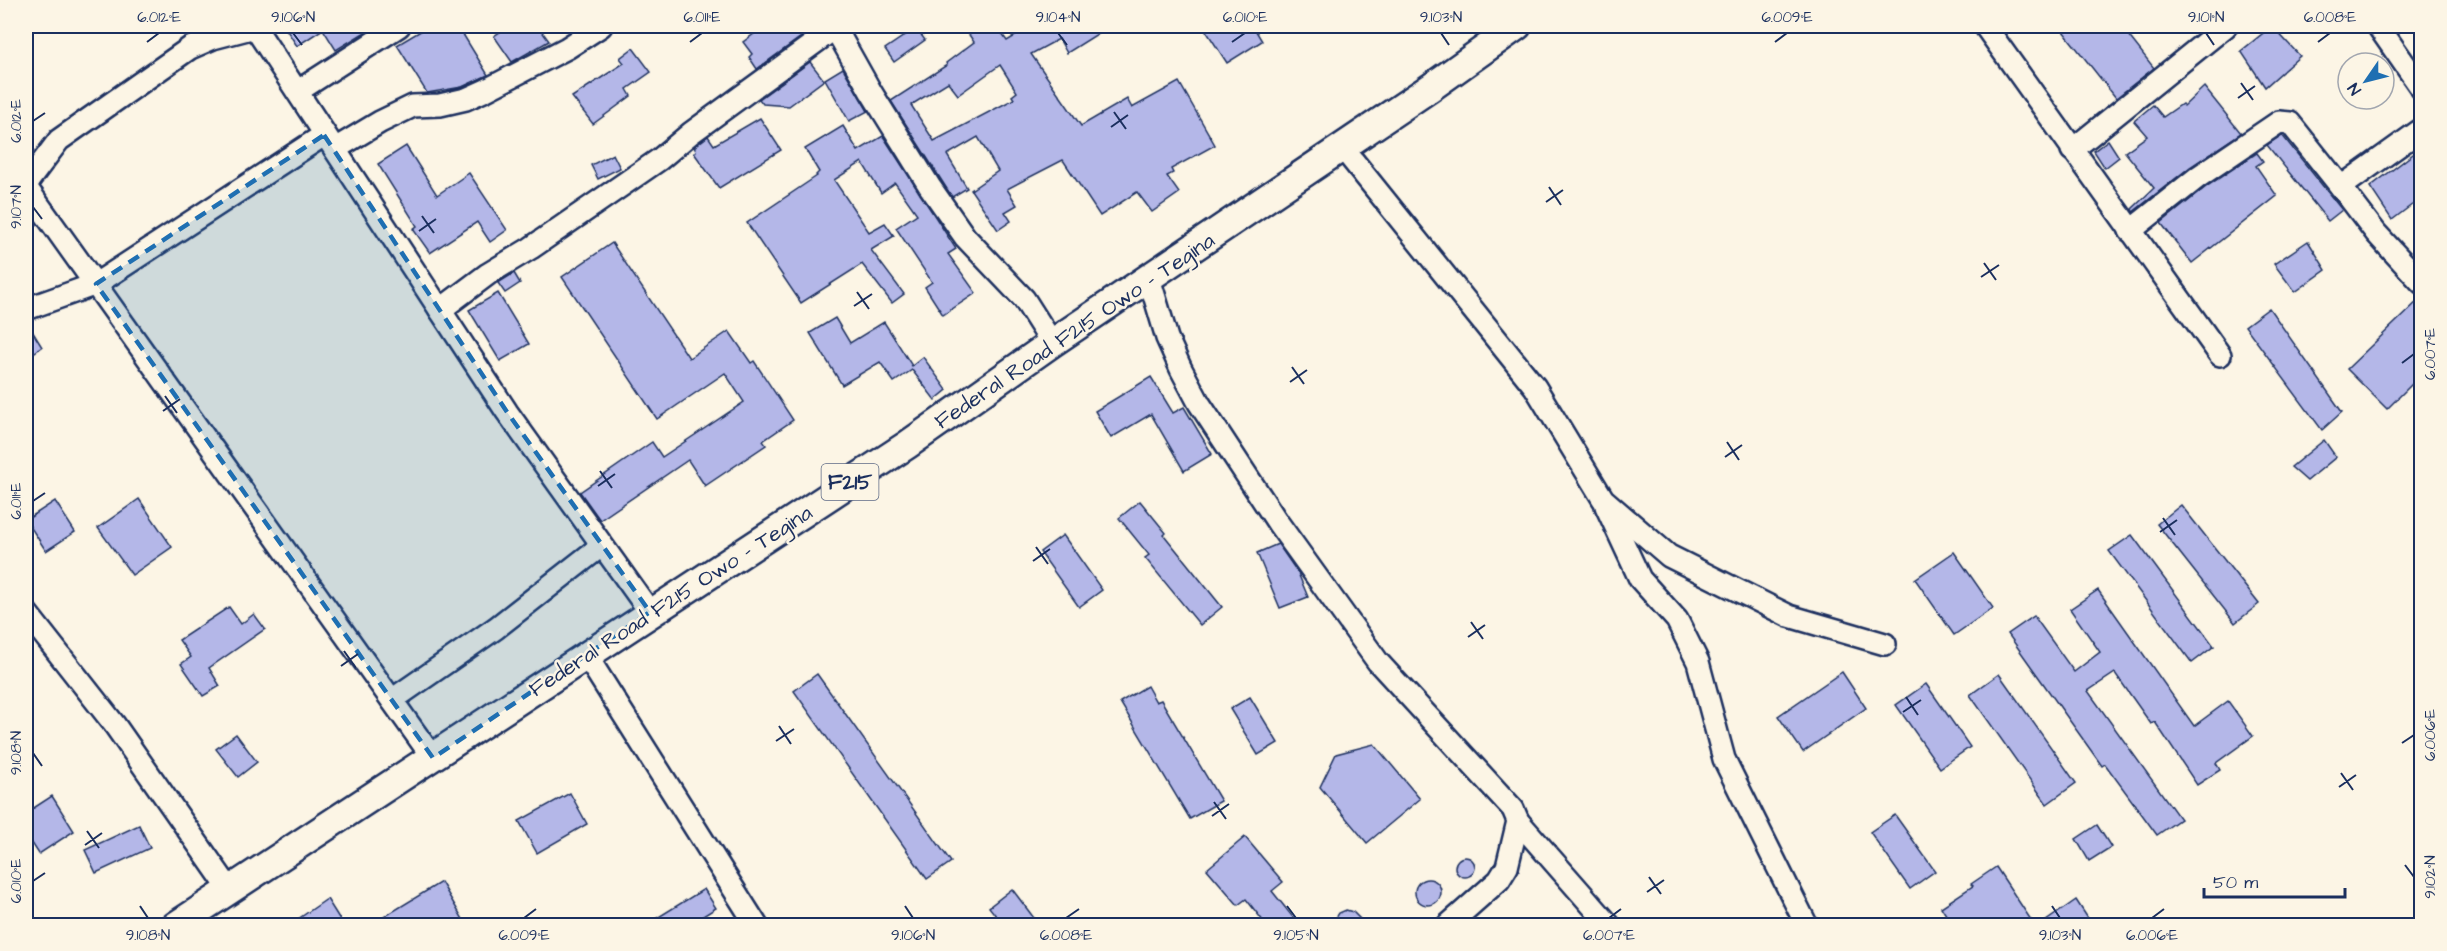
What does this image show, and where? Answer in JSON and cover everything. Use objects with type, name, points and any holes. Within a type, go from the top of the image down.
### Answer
[{"type":"main road","name":"Federal Road F215 Owo - Tegina","points":[[176,925],[907,445],[1052,343],[1430,88],[1517,26]]},
{"type":"street","points":[[433,758],[26,186],[60,140],[190,48],[213,38],[255,26],[507,412],[650,612]]},
{"type":"street","points":[[298,91],[399,26]]},
{"type":"street","points":[[26,309],[96,284],[330,142],[412,106],[440,105],[466,99],[567,48],[601,26]]},
{"type":"street","points":[[1985,26],[2220,354]]},
{"type":"street","points":[[2072,150],[2226,26]]},
{"type":"street","points":[[2378,26],[2421,89]]},
{"type":"street","points":[[440,310],[489,274],[531,248],[660,159],[700,126],[835,27],[871,92],[930,187],[965,237],[1024,299],[1052,343]]},
{"type":"street","points":[[2130,231],[2198,177],[2279,122],[2290,123],[2376,233],[2421,283]]},
{"type":"street","points":[[2341,187],[2421,129]]},
{"type":"street","points":[[1342,147],[1535,387],[1603,500],[1640,579],[1677,620],[1698,662],[1724,759],[1807,926]]},
{"type":"street","points":[[1149,278],[1167,338],[1185,378],[1278,523],[1378,662],[1513,809],[1518,821],[1610,926]]},
{"type":"street","points":[[1603,500],[1669,556],[1789,616],[1885,644]]},
{"type":"street","points":[[392,700],[496,628],[601,546]]},
{"type":"street","points":[[26,612],[114,724],[230,890]]},
{"type":"street","points":[[586,655],[757,926]]},
{"type":"street","points":[[1447,926],[1499,880],[1507,867],[1518,821]]},
{"type":"highlighted area","points":[[324,135],[507,412],[650,612],[433,758],[96,284]]},
{"type":"building","points":[[284,26],[375,26],[336,50],[323,29],[297,46]]},
{"type":"building","points":[[429,26],[458,26],[488,75],[462,87],[427,93],[397,45]]},
{"type":"building","points":[[509,26],[538,26],[549,41],[512,62],[494,36]]},
{"type":"building","points":[[765,26],[798,26],[805,34],[757,69],[749,57],[752,54],[743,42]]},
{"type":"building","points":[[963,26],[996,26],[1007,41],[1032,26],[1110,26],[1067,53],[1059,39],[1031,54],[1081,126],[1127,99],[1132,108],[1179,82],[1215,145],[1171,169],[1173,173],[1167,176],[1179,193],[1152,212],[1137,192],[1100,216],[1063,160],[1007,189],[1017,205],[1005,212],[1011,221],[998,230],[971,190],[998,171],[978,137],[947,155],[967,188],[952,197],[891,101],[947,65],[946,63],[974,42]],"holes":[[[1000,65],[1017,92],[1012,96],[1014,99],[934,141],[911,105],[948,82],[958,95]]]},
{"type":"building","points":[[1203,26],[1253,26],[1262,41],[1227,63]]},
{"type":"building","points":[[2059,26],[2121,26],[2154,68],[2116,98]]},
{"type":"building","points":[[2272,26],[2300,56],[2265,87],[2241,51]]},
{"type":"building","points":[[916,28],[925,40],[894,62],[885,49]]},
{"type":"building","points":[[633,48],[651,72],[627,89],[631,96],[593,124],[572,97],[624,63],[620,58]]},
{"type":"building","points":[[810,62],[824,80],[789,106],[763,104],[759,99]]},
{"type":"building","points":[[843,68],[868,111],[849,121],[825,79]]},
{"type":"building","points":[[2204,87],[2241,133],[2190,167],[2133,212],[2132,209],[2154,188],[2125,152],[2147,136],[2134,121],[2153,105],[2163,117],[2182,104],[2184,106]]},
{"type":"building","points":[[760,118],[781,150],[719,188],[694,153],[696,151],[694,147],[708,136],[714,145]]},
{"type":"building","points":[[843,126],[858,151],[883,136],[956,249],[948,254],[976,293],[943,315],[925,287],[932,282],[896,228],[917,214],[895,183],[881,193],[862,162],[834,180],[869,232],[885,223],[894,236],[871,250],[904,294],[892,303],[862,264],[801,303],[747,223],[817,176],[819,172],[805,149]]},
{"type":"building","points":[[2282,135],[2342,210],[2328,221],[2267,145]]},
{"type":"building","points":[[2108,140],[2119,157],[2105,168],[2094,151]]},
{"type":"building","points":[[406,146],[437,195],[469,173],[507,230],[490,242],[477,222],[430,253],[413,229],[417,226],[378,164]]},
{"type":"building","points":[[2421,148],[2421,198],[2392,220],[2370,187]]},
{"type":"building","points":[[2257,153],[2263,161],[2256,166],[2277,196],[2192,263],[2161,223],[2206,187]]},
{"type":"building","points":[[613,154],[620,168],[598,179],[591,165]]},
{"type":"building","points":[[2308,241],[2326,270],[2295,292],[2274,264]]},
{"type":"building","points":[[612,243],[689,358],[729,331],[751,363],[754,361],[793,420],[763,441],[766,445],[705,486],[688,460],[600,520],[580,492],[652,442],[662,457],[744,402],[725,373],[657,419],[562,277]]},
{"type":"building","points":[[514,273],[520,283],[505,293],[498,283]]},
{"type":"building","points":[[498,293],[529,344],[500,361],[469,310]]},
{"type":"building","points":[[2421,298],[2421,375],[2387,409],[2347,369]]},
{"type":"building","points":[[2269,308],[2342,412],[2322,430],[2245,326]]},
{"type":"building","points":[[835,318],[850,343],[884,322],[912,366],[923,357],[947,390],[935,400],[912,370],[894,382],[880,362],[842,385],[810,333]]},
{"type":"building","points":[[26,321],[42,347],[26,358]]},
{"type":"building","points":[[1151,377],[1173,413],[1184,407],[1212,454],[1184,471],[1151,414],[1111,438],[1095,411]]},
{"type":"building","points":[[2324,440],[2336,457],[2307,481],[2291,467]]},
{"type":"building","points":[[139,499],[172,547],[132,575],[98,528]]},
{"type":"building","points":[[55,501],[75,532],[46,551],[26,520]]},
{"type":"building","points":[[1140,501],[1166,533],[1164,535],[1222,607],[1200,625],[1145,558],[1149,555],[1119,518]]},
{"type":"building","points":[[2181,505],[2259,604],[2235,623],[2157,524]]},
{"type":"building","points":[[1063,535],[1102,590],[1079,607],[1040,552]]},
{"type":"building","points":[[2132,535],[2214,646],[2192,663],[2109,551]]},
{"type":"building","points":[[1278,544],[1298,573],[1308,597],[1280,608],[1257,553]]},
{"type":"building","points":[[1954,552],[1993,608],[1954,635],[1915,579]]},
{"type":"building","points":[[2098,590],[2194,726],[2228,701],[2253,736],[2216,763],[2220,770],[2197,785],[2155,722],[2151,724],[2115,673],[2088,691],[2180,819],[2157,835],[2105,764],[2102,766],[2008,634],[2034,616],[2074,672],[2100,652],[2070,609]]},
{"type":"building","points":[[229,607],[241,624],[254,614],[265,629],[209,668],[220,686],[203,696],[181,664],[191,657],[179,640]]},
{"type":"building","points":[[1842,672],[1866,708],[1803,752],[1778,716]]},
{"type":"building","points":[[817,674],[951,862],[927,879],[794,691]]},
{"type":"building","points":[[1999,674],[2076,783],[2047,804],[1970,695]]},
{"type":"building","points":[[1926,684],[1970,747],[1940,768],[1896,705]]},
{"type":"building","points":[[1147,686],[1156,702],[1161,700],[1221,801],[1190,819],[1120,702]]},
{"type":"building","points":[[1250,697],[1278,743],[1258,755],[1230,709]]},
{"type":"building","points":[[236,734],[257,762],[238,777],[216,749]]},
{"type":"building","points":[[1374,744],[1420,799],[1367,843],[1320,787],[1336,754]]},
{"type":"building","points":[[570,793],[587,824],[537,853],[519,821]]},
{"type":"building","points":[[52,796],[74,831],[39,854],[26,834],[26,813]]},
{"type":"building","points":[[1895,815],[1935,871],[1910,889],[1870,832]]},
{"type":"building","points":[[139,825],[150,848],[96,873],[85,850]]},
{"type":"building","points":[[2097,825],[2111,847],[2089,861],[2076,839]]},
{"type":"building","points":[[1245,837],[1283,882],[1272,891],[1300,926],[1267,926],[1246,899],[1238,905],[1207,869]]},
{"type":"building","points":[[1465,857],[1472,860],[1475,867],[1472,874],[1465,877],[1458,874],[1455,867],[1458,860]]},
{"type":"building","points":[[1996,867],[2035,926],[1953,926],[1941,907],[1973,886],[1971,884]]},
{"type":"building","points":[[1428,879],[1437,883],[1441,892],[1437,901],[1428,905],[1419,901],[1415,892],[1419,883]]},
{"type":"building","points":[[441,882],[467,926],[369,926]]},
{"type":"building","points":[[704,889],[716,908],[687,926],[644,926]]},
{"type":"building","points":[[1012,889],[1040,926],[1004,926],[989,907]]},
{"type":"building","points":[[327,899],[344,926],[288,926]]},
{"type":"building","points":[[2076,900],[2093,926],[2039,926]]},
{"type":"building","points":[[1346,910],[1353,912],[1367,926],[1331,926],[1339,913]]}]
